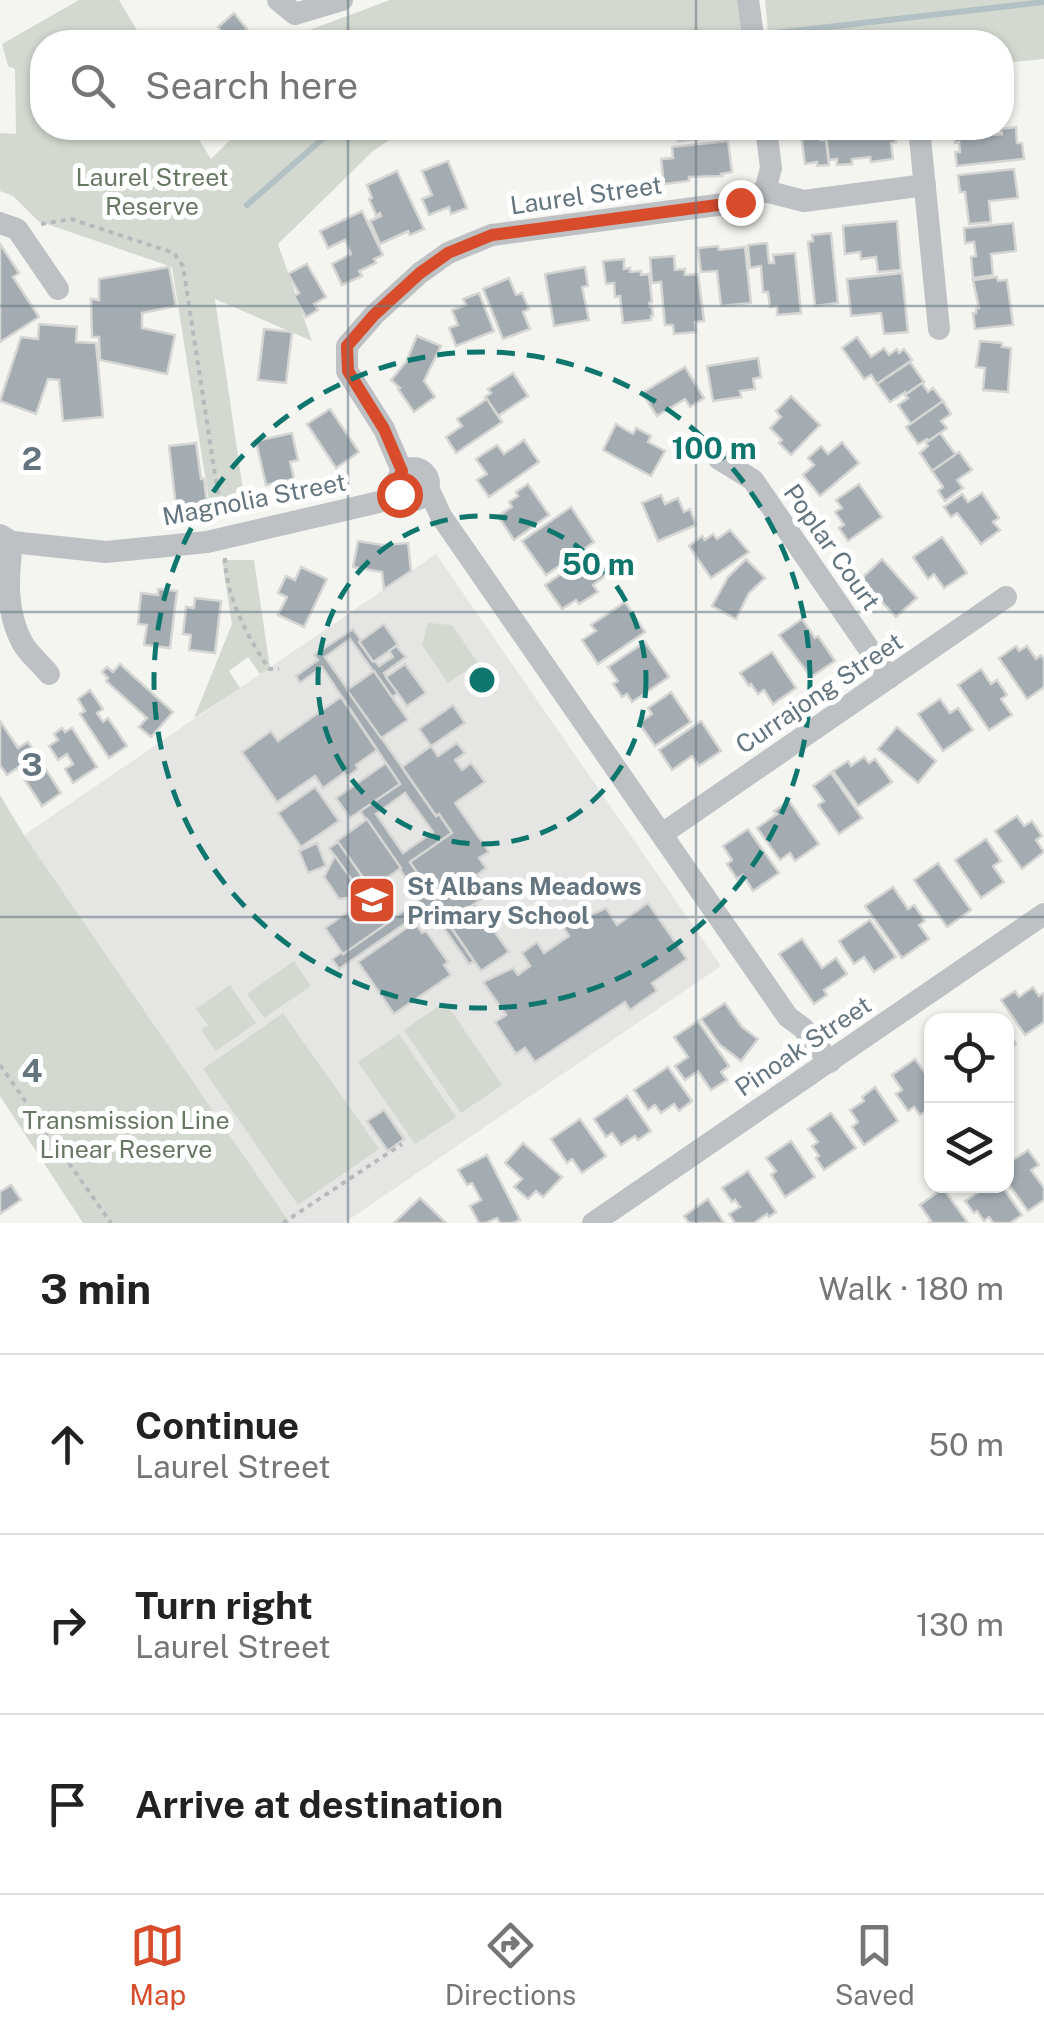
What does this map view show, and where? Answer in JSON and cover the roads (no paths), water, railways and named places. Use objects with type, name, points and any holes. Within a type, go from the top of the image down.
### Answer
[{"type":"street","points":[[278,0],[294,14],[342,0]]},
{"type":"street","points":[[748,0],[752,30]]},
{"type":"street","points":[[768,140],[771,168],[765,191],[804,201],[924,186]]},
{"type":"street","points":[[920,140],[938,329]]},
{"type":"street","name":"Laurel Street","points":[[765,191],[740,202],[492,235],[448,253],[374,315],[347,346],[348,371],[384,429],[411,488],[441,516],[788,1017],[793,1034],[823,1066]]},
{"type":"street","points":[[8,226],[58,289]]},
{"type":"street","name":"Poplar Court","points":[[719,459],[752,480],[889,678]]},
{"type":"street","name":"Magnolia Street","points":[[6,539],[106,552],[206,542],[379,502],[411,488]]},
{"type":"street","points":[[6,539],[12,612],[23,644],[49,674]]},
{"type":"street","name":"Currajong Street","points":[[662,834],[1006,598]]},
{"type":"street","name":"Pinoak Street","points":[[593,1223],[1044,914]]},
{"type":"waterway","points":[[802,30],[1044,2]]},
{"type":"waterway","points":[[247,205],[321,140]]},
{"type":"place","name":"St Albans Meadows Primary School","points":[[372,900]]},
{"type":"park label","name":"Laurel Street Reserve","points":[[152,192]]},
{"type":"park label","name":"Transmission Line Linear Reserve","points":[[126,1134]]}]
